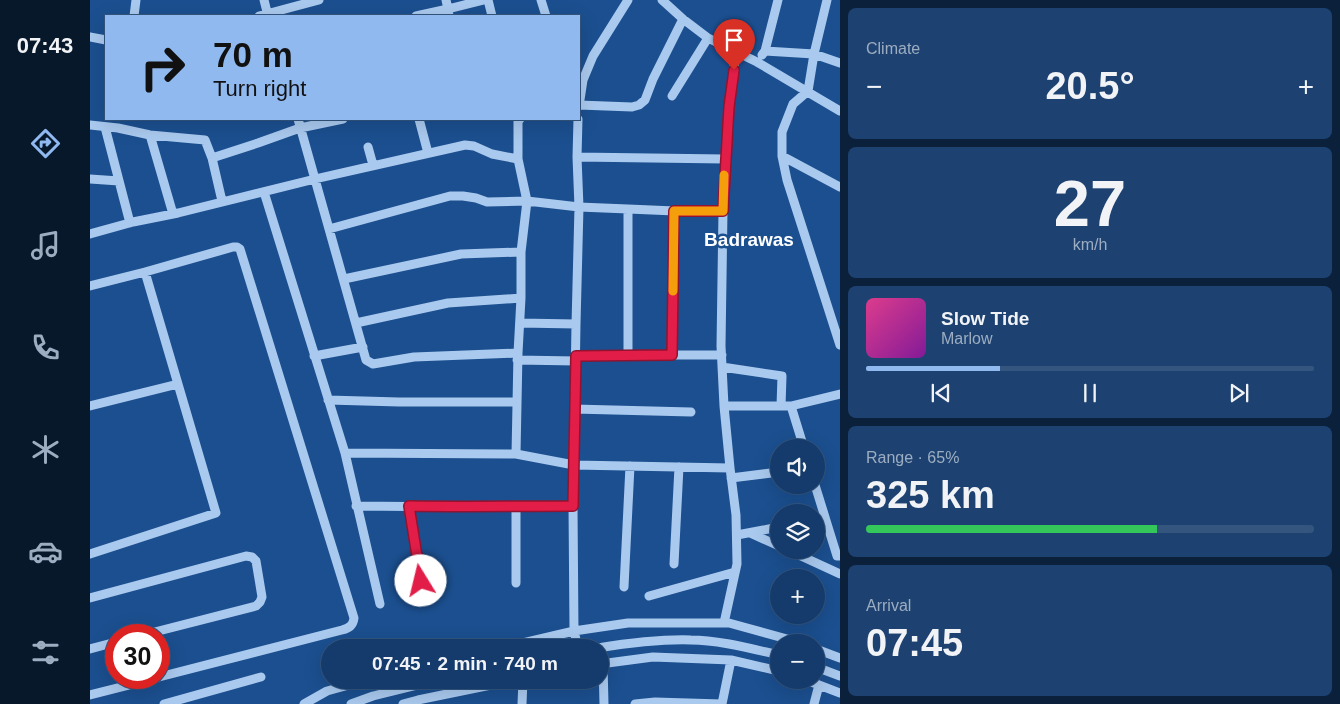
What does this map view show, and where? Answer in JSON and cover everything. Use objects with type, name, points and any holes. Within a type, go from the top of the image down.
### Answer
[{"type":"street","points":[[134,15],[136,0]]},
{"type":"street","points":[[264,0],[265,15]]},
{"type":"street","points":[[268,15],[319,0]]},
{"type":"street","points":[[420,15],[484,0]]},
{"type":"street","points":[[488,0],[492,15]]},
{"type":"street","points":[[542,0],[546,15]]},
{"type":"street","points":[[580,100],[583,80],[593,56],[628,0]]},
{"type":"street","points":[[662,0],[708,38],[808,90],[840,111]]},
{"type":"street","points":[[757,62],[765,51],[778,0]]},
{"type":"street","points":[[827,0],[814,54],[808,90],[793,104],[782,132],[782,156],[787,180],[840,345]]},
{"type":"street","points":[[580,106],[632,107],[639,105],[645,100],[653,79],[683,19]]},
{"type":"street","points":[[90,37],[105,40]]},
{"type":"street","points":[[672,96],[708,38]]},
{"type":"street","points":[[724,623],[737,564],[737,535],[722,367],[725,159],[736,51]]},
{"type":"street","points":[[765,51],[814,54],[840,63]]},
{"type":"street","points":[[212,158],[258,143],[299,123],[332,120]]},
{"type":"street","points":[[419,120],[428,153]]},
{"type":"street","points":[[516,454],[516,402],[522,252],[528,201],[518,158],[519,120]]},
{"type":"street","points":[[576,639],[574,632],[573,506],[579,207],[578,120]]},
{"type":"street","points":[[90,125],[105,127],[119,123],[150,135],[205,140],[212,158],[222,201]]},
{"type":"street","points":[[299,123],[366,360],[373,364],[414,357],[518,356],[576,358],[628,355],[722,355]]},
{"type":"street","points":[[105,127],[130,223]]},
{"type":"street","points":[[150,135],[173,214]]},
{"type":"street","points":[[90,234],[315,178],[465,145],[474,146],[492,154],[518,158]]},
{"type":"street","points":[[368,147],[374,165]]},
{"type":"street","points":[[782,156],[840,187]]},
{"type":"street","points":[[577,157],[725,159]]},
{"type":"street","points":[[90,179],[119,181]]},
{"type":"street","points":[[264,192],[345,453],[380,604]]},
{"type":"street","points":[[329,228],[450,196],[476,198],[487,202],[528,201],[579,207],[723,211]]},
{"type":"street","points":[[628,209],[628,355]]},
{"type":"street","points":[[672,355],[674,211]]},
{"type":"street","points":[[90,286],[232,247],[237,246],[240,249],[354,618],[353,624],[342,630],[170,674]]},
{"type":"street","points":[[344,279],[461,254],[522,252]]},
{"type":"street","points":[[90,554],[216,513],[144,272]]},
{"type":"street","points":[[356,323],[448,303],[521,298]]},
{"type":"street","points":[[520,323],[576,324]]},
{"type":"street","points":[[314,356],[363,347]]},
{"type":"street","points":[[722,367],[782,376],[781,406]]},
{"type":"street","points":[[90,406],[178,384]]},
{"type":"street","points":[[724,406],[791,406],[840,394]]},
{"type":"street","points":[[328,400],[516,402]]},
{"type":"street","points":[[791,406],[801,439]]},
{"type":"street","points":[[574,409],[691,412]]},
{"type":"street","points":[[345,453],[516,454],[574,465],[678,467],[730,473],[770,472]]},
{"type":"street","points":[[624,587],[630,466]]},
{"type":"street","points":[[674,564],[678,467]]},
{"type":"street","points":[[356,506],[573,506]]},
{"type":"street","points":[[409,506],[421,581]]},
{"type":"street","points":[[516,506],[516,583]]},
{"type":"street","points":[[737,535],[770,529]]},
{"type":"street","points":[[825,530],[837,556],[840,556]]},
{"type":"street","points":[[750,532],[770,542]]},
{"type":"street","points":[[90,598],[246,556],[252,557],[256,561],[262,597],[256,606],[170,628]]},
{"type":"street","points":[[808,559],[840,574]]},
{"type":"street","points":[[649,596],[736,572]]},
{"type":"street","points":[[542,639],[628,624],[729,623],[770,634]]},
{"type":"street","points":[[609,646],[655,640],[693,640],[740,646],[770,653]]},
{"type":"street","points":[[90,649],[105,645]]},
{"type":"street","points":[[825,652],[840,658]]},
{"type":"street","points":[[609,663],[653,658],[731,660],[770,669]]},
{"type":"street","points":[[635,704],[722,704],[731,660]]},
{"type":"street","points":[[825,670],[840,676]]},
{"type":"street","points":[[164,704],[189,701],[261,678]]},
{"type":"street","points":[[825,687],[840,692]]},
{"type":"street","points":[[90,695],[113,689]]},
{"type":"street","points":[[304,704],[334,689]]},
{"type":"street","points":[[351,704],[402,689]]},
{"type":"street","points":[[403,704],[471,689]]},
{"type":"street","points":[[522,704],[523,689]]},
{"type":"street","points":[[603,689],[604,704]]},
{"type":"street","points":[[814,704],[818,689]]},
{"type":"slow traffic","points":[[673,291],[674,211],[723,211],[724,175]]},
{"type":"district","name":"Badrawas","points":[[749,239]]},
{"type":"route","points":[[421,581],[409,506],[573,506],[576,356],[672,355],[674,211],[723,211],[729,107],[734,70]]}]
